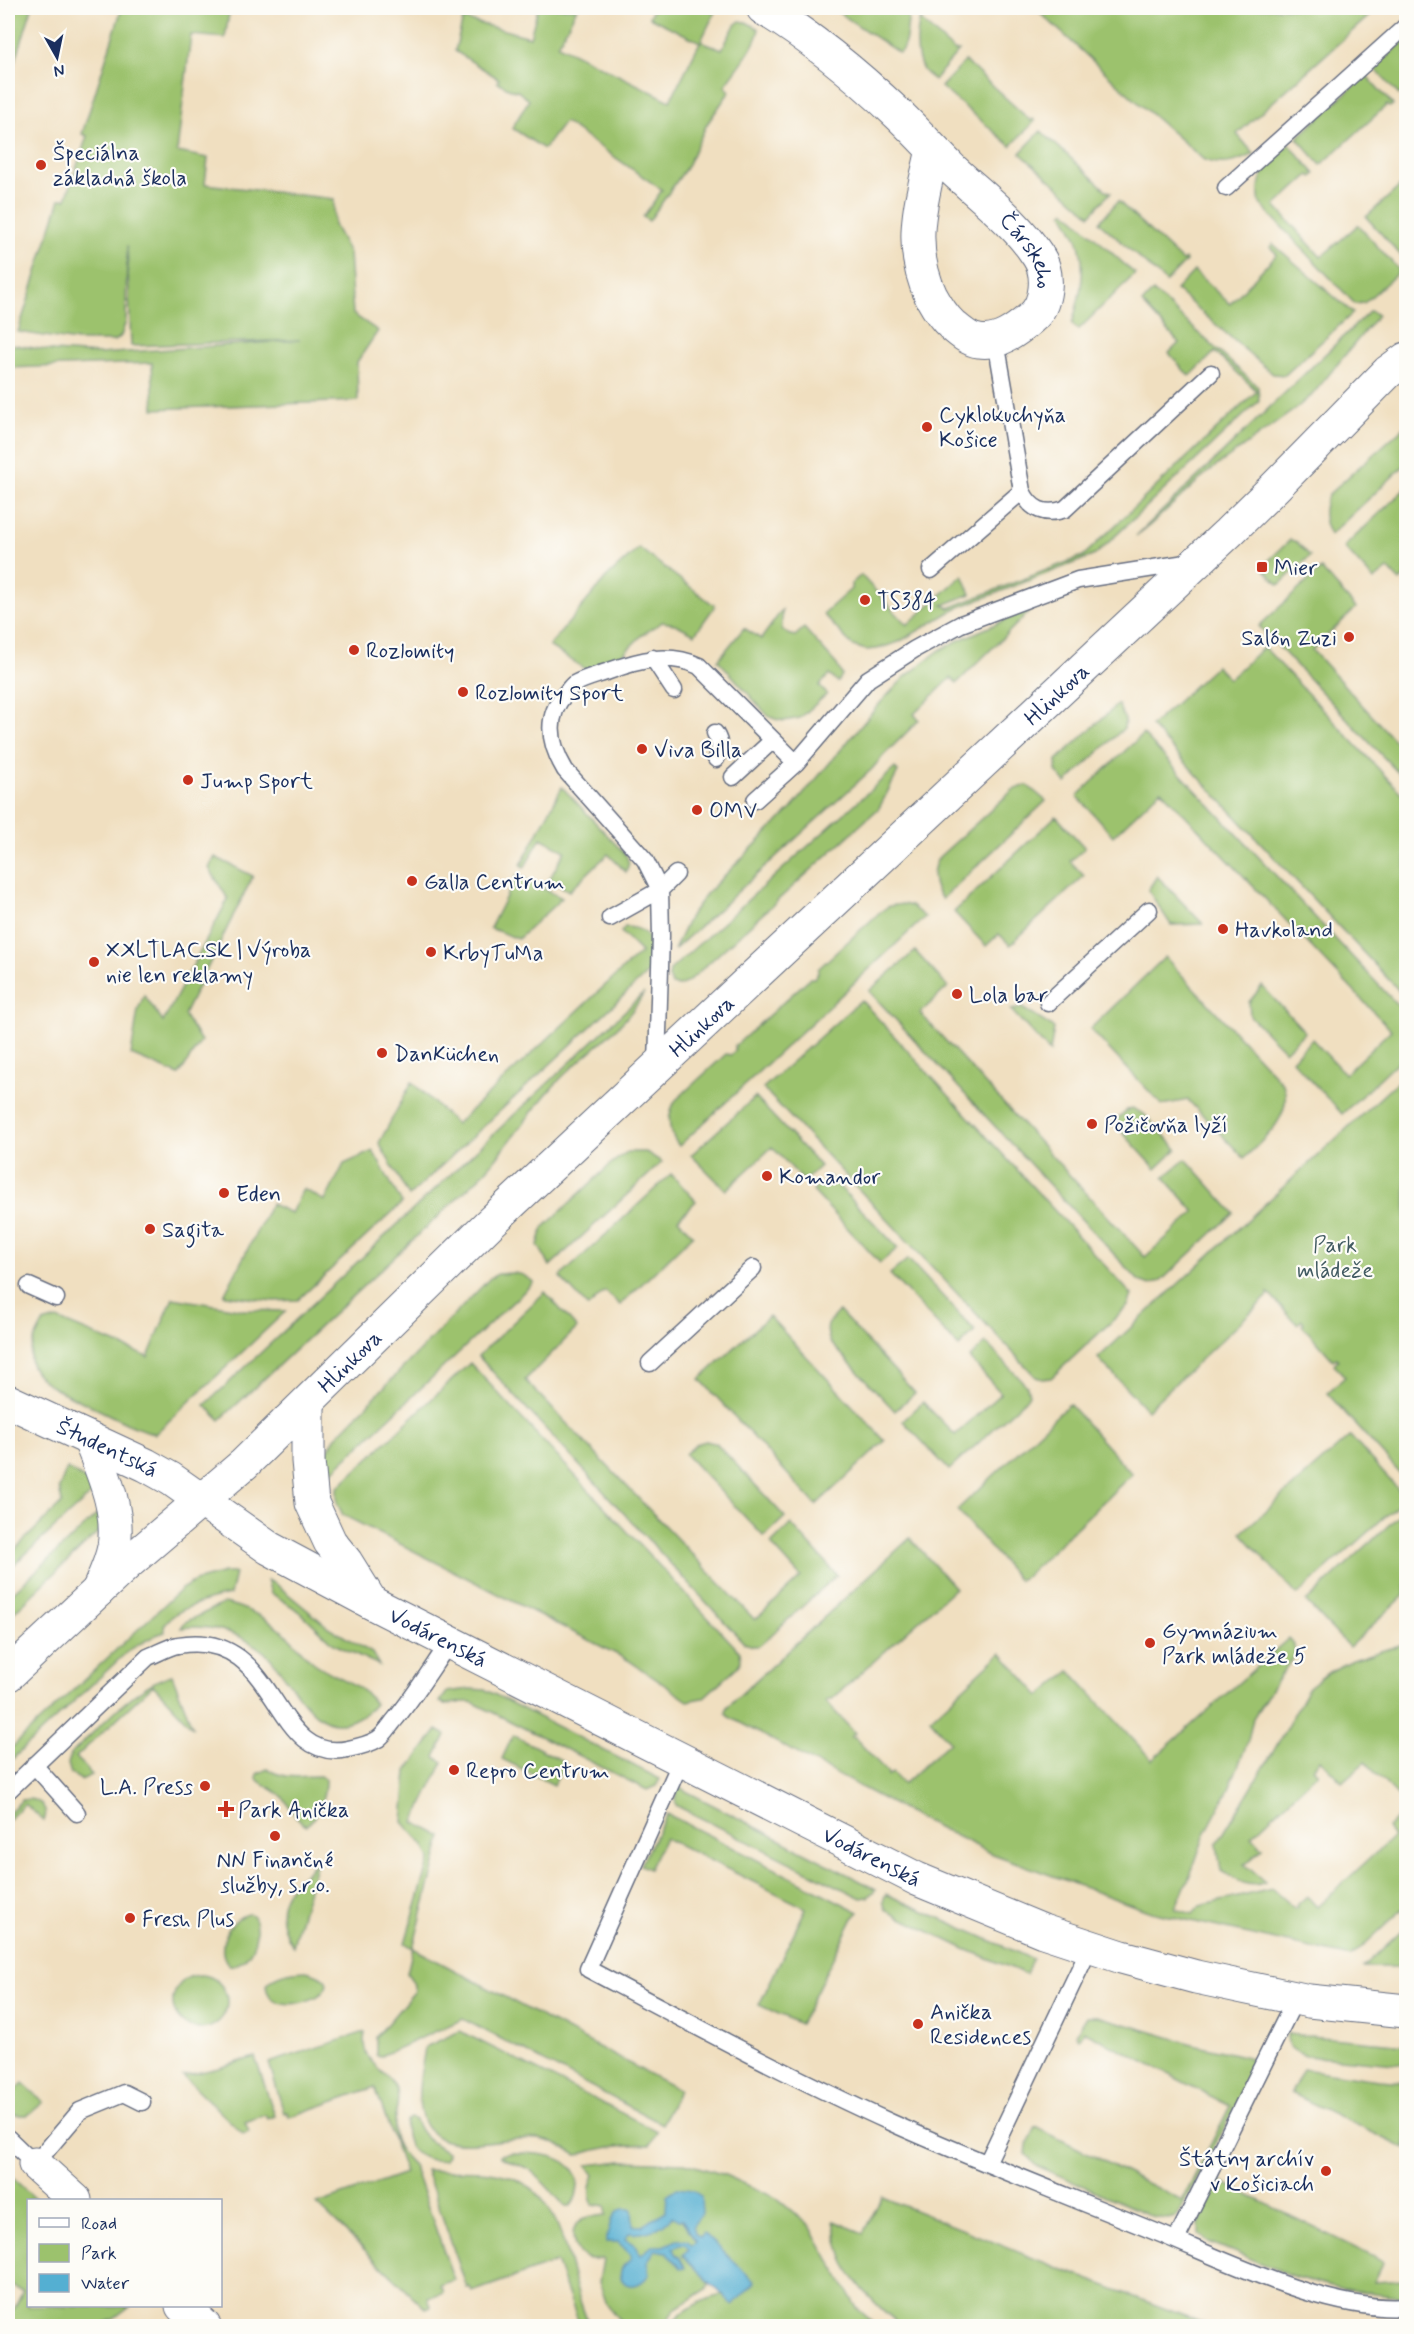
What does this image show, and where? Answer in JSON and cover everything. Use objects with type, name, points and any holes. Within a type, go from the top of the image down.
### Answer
[{"type":"street","name":"Čárskeho","points":[[763,8],[837,60],[899,115],[1021,234],[1040,258],[1045,281],[1044,296],[1039,311],[1021,327],[996,341]]},
{"type":"street","points":[[933,150],[920,205],[918,230],[918,258],[924,281],[945,319],[959,332],[976,342],[996,341]]},
{"type":"street","name":"Hlinkova","points":[[8,1675],[98,1591],[202,1501],[308,1402],[489,1224],[657,1065],[1008,740],[1275,487],[1397,365],[1407,341]]},
{"type":"street","name":"Študentská","points":[[8,1401],[146,1465],[202,1501]]},
{"type":"street","name":"Vodárenská","points":[[308,1402],[308,1461],[312,1503],[330,1542],[346,1562],[372,1603]]},
{"type":"street","points":[[90,1440],[110,1494],[114,1528],[114,1547],[98,1591]]},
{"type":"street","name":"Vodárenská","points":[[202,1501],[269,1548],[372,1603],[917,1879],[1043,1931],[1196,1977],[1296,1998],[1407,2011]]},
{"type":"street","points":[[35,2164],[74,2199]]},
{"type":"street","points":[[183,2307],[204,2326]]},
{"type":"lane","points":[[1226,188],[1407,26]]},
{"type":"lane","points":[[996,341],[1022,491],[1031,506],[1052,514],[1065,509],[1211,373]]},
{"type":"lane","points":[[931,570],[1022,491]]},
{"type":"lane","points":[[755,800],[796,763],[868,679],[915,649],[961,624],[1078,580],[1196,561]]},
{"type":"lane","points":[[657,1065],[660,890],[650,856],[565,771],[550,735],[554,710],[573,684],[628,664],[653,658],[684,659],[699,666],[796,763]]},
{"type":"lane","points":[[653,658],[674,690]]},
{"type":"lane","points":[[715,733],[720,741],[720,750],[716,759]]},
{"type":"lane","points":[[733,777],[773,740]]},
{"type":"lane","points":[[610,918],[660,890],[676,874]]},
{"type":"lane","points":[[1048,1003],[1149,910]]},
{"type":"lane","points":[[650,1363],[753,1268]]},
{"type":"lane","points":[[29,1286],[56,1298]]},
{"type":"lane","points":[[8,1791],[148,1657],[177,1645],[208,1645],[231,1652],[248,1664],[262,1680],[298,1735],[314,1747],[337,1751],[359,1747],[380,1738],[402,1711],[449,1642]]},
{"type":"lane","points":[[681,1761],[588,1969],[762,2061],[892,2123],[987,2163],[1296,2288],[1353,2303],[1407,2307]]},
{"type":"lane","points":[[34,1765],[77,1813]]},
{"type":"lane","points":[[987,2163],[1090,1947]]},
{"type":"lane","points":[[1176,2240],[1296,1998]]},
{"type":"lane","points":[[8,2138],[35,2164],[80,2111],[124,2093],[142,2102]]},
{"type":"green space","points":[[8,8],[32,8],[8,85]]},
{"type":"green space","points":[[122,8],[134,12],[135,8],[230,8],[225,38],[191,35],[177,152],[208,158],[205,184],[334,199],[334,225],[349,253],[353,314],[378,331],[357,362],[358,401],[154,409],[152,363],[8,368],[8,344],[53,351],[99,354],[300,340],[131,346],[127,245],[126,321],[121,336],[115,341],[77,341],[18,332],[60,199],[66,199],[87,136],[82,134]]},
{"type":"green space","points":[[538,8],[577,8],[558,45],[670,101],[700,42],[649,17],[654,8],[705,8],[715,12],[701,41],[722,49],[735,25],[740,21],[759,29],[750,51],[725,86],[730,91],[707,124],[686,168],[649,221],[643,217],[662,190],[564,122],[544,149],[512,128],[529,100],[516,90],[497,82],[499,79],[455,51],[463,19],[530,37]]},
{"type":"green space","points":[[832,8],[910,8],[906,39],[902,49],[899,53]]},
{"type":"green space","points":[[923,8],[931,8],[920,20],[954,51],[959,51],[934,80],[924,71],[918,56],[918,31],[919,22]]},
{"type":"green space","points":[[1035,8],[1378,8],[1237,134],[1254,154],[1223,163],[1204,160]]},
{"type":"green space","points":[[1406,39],[1406,88],[1399,95],[1374,68]]},
{"type":"green space","points":[[965,61],[1031,121],[1033,119],[1035,121],[1011,146],[941,87]]},
{"type":"green space","points":[[1366,75],[1393,105],[1389,107],[1387,105],[1321,165],[1297,138]]},
{"type":"green space","points":[[1041,131],[1107,191],[1111,192],[1090,215],[1020,153]]},
{"type":"green space","points":[[1289,144],[1315,174],[1312,177],[1309,175],[1275,206],[1321,257],[1358,225],[1400,271],[1364,303],[1355,304],[1260,204],[1259,185],[1262,177],[1270,164]]},
{"type":"green space","points":[[1406,181],[1406,261],[1366,217]]},
{"type":"green space","points":[[1118,201],[1182,261],[1185,259],[1186,261],[1166,282],[1099,222]]},
{"type":"green space","points":[[1065,210],[1135,274],[1078,330],[1072,324],[1080,293],[1082,260],[1077,239],[1063,213]]},
{"type":"green space","points":[[1273,244],[1353,313],[1285,375],[1273,374],[1176,290],[1194,271],[1230,304],[1277,254],[1270,247]]},
{"type":"green space","points":[[1153,291],[1258,387],[1259,401],[1095,555],[955,609],[899,642],[866,650],[853,646],[823,614],[851,589],[851,584],[861,575],[907,625],[963,575],[971,594],[943,605],[949,608],[1083,556],[1257,391],[1215,352],[1190,376],[1187,374],[1169,353],[1179,343],[1142,303]]},
{"type":"green space","points":[[1370,311],[1378,315],[1313,394],[1207,473],[1136,536]]},
{"type":"green space","points":[[1403,428],[1406,428],[1406,464],[1330,535],[1324,515],[1329,494]]},
{"type":"green space","points":[[1406,488],[1406,575],[1400,581],[1388,569],[1374,580],[1344,547]]},
{"type":"green space","points":[[1290,540],[1297,542],[1310,556],[1279,585],[1262,567]]},
{"type":"green space","points":[[639,548],[715,606],[695,634],[675,624],[662,622],[642,635],[611,666],[588,671],[549,646],[607,577]]},
{"type":"green space","points":[[1321,569],[1356,608],[1312,650],[1406,753],[1406,781],[1259,626]]},
{"type":"green space","points":[[1033,608],[957,683],[951,678],[914,714],[919,720],[872,769],[674,950],[690,916],[706,894],[791,809],[881,702],[905,677],[940,650]]},
{"type":"green space","points":[[782,610],[782,629],[795,636],[804,628],[837,665],[842,675],[838,682],[829,675],[819,686],[827,694],[800,718],[784,721],[768,716],[718,660],[744,628],[761,639]]},
{"type":"green space","points":[[1264,647],[1406,798],[1406,998],[1151,726],[1216,666],[1229,679]]},
{"type":"green space","points":[[1118,704],[1125,720],[1124,728],[1066,783],[1056,771],[1057,760]]},
{"type":"green space","points":[[1143,734],[1406,1014],[1406,1054],[1342,1114],[1292,1060],[1312,1039],[1345,1074],[1391,1030],[1161,790],[1113,836],[1077,796]]},
{"type":"green space","points":[[895,768],[898,772],[879,808],[689,981],[680,986],[672,985],[669,978],[670,970]]},
{"type":"green space","points":[[1027,785],[1046,801],[942,899],[933,878],[934,867],[939,857],[1013,790]]},
{"type":"green space","points":[[562,787],[626,855],[629,863],[626,872],[608,854],[569,891],[549,880],[565,851],[541,838],[524,868],[521,865]]},
{"type":"green space","points":[[1056,816],[1085,848],[1070,861],[1084,876],[1010,945],[999,934],[986,946],[954,912]]},
{"type":"green space","points":[[215,857],[253,876],[184,1015],[201,1041],[179,1075],[131,1055],[138,1010],[144,995],[163,1022],[228,899],[209,868]]},
{"type":"green space","points":[[517,875],[562,898],[518,939],[490,928]]},
{"type":"green space","points":[[1157,876],[1203,924],[1171,925],[1148,890]]},
{"type":"green space","points":[[903,904],[911,906],[925,917],[679,1146],[672,1135],[670,1124],[671,1112],[676,1100],[726,1054],[731,1055],[735,1051],[735,1046],[810,978],[814,978],[818,969],[880,912],[889,906]]},
{"type":"green space","points":[[625,927],[642,931],[650,940],[651,970],[409,1196],[379,1143],[412,1082],[456,1124],[641,952],[621,932]]},
{"type":"green space","points":[[915,951],[948,987],[920,1013],[1145,1257],[1195,1212],[1164,1177],[1186,1159],[1234,1213],[1161,1281],[1150,1285],[1139,1281],[869,991]]},
{"type":"green space","points":[[1165,957],[1283,1084],[1284,1106],[1276,1126],[1244,1158],[1188,1100],[1162,1105],[1090,1029]]},
{"type":"green space","points":[[1262,986],[1305,1032],[1285,1051],[1250,1016],[1249,1002]]},
{"type":"green space","points":[[644,993],[617,1028],[550,1090],[479,1178],[220,1420],[205,1405]]},
{"type":"green space","points":[[861,1000],[1132,1295],[1128,1306],[1051,1378],[1036,1377],[763,1088]]},
{"type":"green space","points":[[1022,1008],[1054,1028],[1050,1052],[1011,1010]]},
{"type":"green space","name":"Park mládeže","points":[[1406,1074],[1406,1480],[1327,1393],[1345,1377],[1334,1364],[1338,1360],[1336,1358],[1333,1360],[1302,1325],[1304,1323],[1302,1320],[1297,1324],[1268,1293],[1268,1296],[1147,1410],[1098,1358]]},
{"type":"green space","points":[[755,1097],[820,1166],[804,1181],[772,1147],[726,1190],[691,1155]]},
{"type":"green space","points":[[1132,1108],[1144,1114],[1177,1149],[1156,1169],[1113,1122]]},
{"type":"green space","points":[[373,1151],[402,1203],[298,1300],[273,1301],[224,1295],[271,1204],[291,1213],[303,1189],[325,1201],[344,1164]]},
{"type":"green space","points":[[627,1152],[646,1152],[662,1162],[550,1266],[538,1245],[543,1228],[612,1163]]},
{"type":"green space","points":[[671,1174],[696,1201],[678,1219],[693,1235],[620,1305],[605,1291],[588,1307],[560,1277]]},
{"type":"green space","points":[[830,1177],[898,1248],[880,1263],[813,1191]]},
{"type":"green space","points":[[908,1259],[975,1331],[959,1347],[890,1274]]},
{"type":"green space","points":[[498,1274],[523,1275],[534,1282],[321,1482],[326,1454],[335,1438],[490,1278]]},
{"type":"green space","points":[[545,1292],[577,1328],[525,1380],[755,1620],[801,1577],[771,1544],[791,1524],[837,1575],[759,1646],[744,1643],[478,1356]]},
{"type":"green space","points":[[173,1298],[244,1310],[286,1311],[155,1434],[132,1426],[54,1388],[36,1373],[32,1366],[30,1359],[33,1343],[43,1323],[57,1319],[148,1357]]},
{"type":"green space","points":[[839,1311],[915,1393],[895,1411],[830,1342],[827,1332],[828,1325]]},
{"type":"green space","points":[[769,1316],[885,1441],[816,1505],[700,1379]]},
{"type":"green space","points":[[986,1343],[1027,1386],[1029,1394],[949,1470],[903,1421],[923,1402],[955,1435],[1001,1393],[969,1358]]},
{"type":"green space","points":[[470,1363],[740,1652],[741,1661],[738,1666],[703,1698],[688,1701],[628,1660],[343,1515],[337,1503],[337,1488]]},
{"type":"green space","points":[[1069,1404],[1132,1474],[1026,1576],[1019,1580],[957,1510]]},
{"type":"green space","points":[[1350,1436],[1406,1498],[1297,1595],[1241,1533]]},
{"type":"green space","points":[[706,1441],[717,1444],[785,1517],[764,1537],[685,1454],[696,1444]]},
{"type":"green space","points":[[67,1468],[92,1484],[96,1490],[8,1570],[8,1556],[62,1503],[59,1488]]},
{"type":"green space","points":[[1406,1509],[1406,1594],[1349,1647],[1306,1602]]},
{"type":"green space","points":[[102,1510],[102,1522],[98,1532],[8,1618],[8,1597]]},
{"type":"green space","points":[[910,1538],[955,1588],[831,1700],[826,1702],[855,1733],[851,1737],[855,1738],[887,1772],[888,1776],[892,1773],[903,1784],[950,1742],[930,1719],[1001,1653],[1040,1696],[1070,1671],[1152,1760],[1289,1638],[1294,1645],[1295,1656],[1253,1718],[1248,1741],[1229,1789],[1205,1834],[1175,1909],[1193,1914],[1200,1906],[1272,1889],[1295,1909],[1307,1896],[1317,1907],[1393,1837],[1387,1828],[1406,1809],[1406,1906],[1351,1957],[1151,1912],[993,1854],[919,1818],[729,1717],[726,1713],[727,1707]]},
{"type":"green space","points":[[224,1573],[235,1573],[230,1595],[203,1602],[175,1614],[164,1626],[165,1632],[129,1650],[8,1763],[8,1751],[181,1589],[195,1581]]},
{"type":"green space","points":[[267,1580],[277,1585],[328,1627],[372,1653],[379,1665],[334,1644],[299,1611],[271,1593]]},
{"type":"green space","points":[[225,1603],[243,1608],[276,1626],[313,1662],[362,1690],[375,1704],[368,1712],[353,1720],[338,1723],[325,1720],[302,1701],[273,1661],[255,1645],[225,1631],[203,1627],[181,1628],[185,1622]]},
{"type":"green space","points":[[1406,1643],[1406,1805],[1365,1762],[1342,1782],[1320,1760],[1313,1768],[1318,1773],[1251,1836],[1258,1846],[1263,1848],[1244,1864],[1265,1882],[1248,1884],[1221,1871],[1217,1844],[1273,1752],[1309,1687],[1329,1672],[1353,1660]]},
{"type":"green space","points":[[172,1675],[193,1728],[153,1685],[76,1757],[92,1775],[81,1780],[71,1774],[68,1764],[71,1754],[131,1698],[158,1680]]},
{"type":"green space","points":[[469,1689],[486,1690],[660,1779],[656,1786],[647,1790],[474,1703],[444,1704],[440,1702],[447,1692]]},
{"type":"green space","points":[[437,1730],[446,1735],[435,1757],[443,1762],[414,1822],[442,1837],[413,1948],[405,1943],[430,1859],[424,1846],[403,1822],[407,1771]]},
{"type":"green space","points":[[513,1735],[565,1762],[554,1785],[502,1759]]},
{"type":"green space","points":[[267,1769],[280,1775],[321,1776],[325,1779],[320,1804],[315,1816],[307,1825],[297,1817],[281,1796],[257,1779],[257,1774]]},
{"type":"green space","points":[[678,1787],[876,1889],[868,1897],[861,1898],[681,1808],[676,1805],[675,1799]]},
{"type":"green space","points":[[29,1799],[43,1806],[44,1821],[25,1804],[8,1820],[8,1814],[22,1800]]},
{"type":"green space","points":[[667,1814],[859,1912],[853,1918],[800,2024],[759,2005],[806,1908],[665,1838],[649,1869],[640,1865]]},
{"type":"green space","points":[[318,1858],[293,1946],[282,1924],[283,1901],[292,1885]]},
{"type":"green space","points":[[886,1894],[1032,1959],[1026,1974],[965,1949],[887,1911],[884,1902]]},
{"type":"green space","points":[[248,1914],[253,1915],[255,1922],[253,1946],[245,1959],[231,1966],[225,1960],[223,1953],[225,1936],[235,1922]]},
{"type":"green space","points":[[1406,1927],[1406,1967],[1363,1967]]},
{"type":"green space","points":[[413,1948],[679,2090],[662,2124],[463,2019],[381,2056],[376,2055],[376,2037],[415,1991],[413,1982],[407,1973]]},
{"type":"green space","points":[[306,1971],[322,1977],[327,1985],[322,1993],[297,2003],[282,2003],[271,1997],[266,1985],[274,1978]]},
{"type":"green space","points":[[195,1975],[205,1975],[215,1979],[223,1987],[227,2002],[223,2017],[215,2025],[205,2029],[195,2029],[185,2025],[177,2017],[173,2007],[173,1997],[177,1987],[185,1979]]},
{"type":"green space","points":[[1087,2016],[1098,2016],[1189,2043],[1260,2060],[1177,2217],[1167,2219],[1154,2217],[1035,2165],[1026,2155],[1027,2145],[1036,2127],[1182,2201],[1230,2106],[1084,2031],[1079,2039],[1076,2034]]},
{"type":"green space","points":[[460,2031],[657,2131],[650,2145],[613,2147],[577,2155],[554,2143],[539,2139],[522,2138],[464,2143],[447,2141],[433,2134],[423,2120],[419,2098],[425,2047]]},
{"type":"green space","points":[[365,2032],[364,2043],[370,2060],[388,2077],[397,2091],[398,2104],[394,2136],[401,2151],[413,2165],[454,2280],[440,2285],[443,2292],[428,2298],[431,2307],[426,2309],[317,2204],[405,2173],[375,2087],[289,2117],[287,2112],[284,2113],[269,2063]]},
{"type":"green space","points":[[1287,2034],[1406,2045],[1406,2065],[1306,2056],[1292,2049],[1288,2043]]},
{"type":"green space","points":[[255,2057],[275,2116],[267,2119],[265,2115],[245,2122],[249,2132],[243,2134],[183,2076]]},
{"type":"green space","points":[[1303,2069],[1406,2082],[1406,2149],[1291,2093]]},
{"type":"green space","points":[[23,2083],[44,2102],[28,2115],[8,2115],[8,2098]]},
{"type":"green space","points":[[410,2118],[415,2120],[420,2131],[428,2139],[447,2152],[445,2160],[428,2159],[415,2152],[410,2146],[407,2139],[406,2121]]},
{"type":"green space","points":[[532,2153],[553,2157],[570,2166],[578,2184],[572,2204],[565,2206],[529,2169],[500,2157],[500,2155]]},
{"type":"green space","points":[[622,2161],[685,2163],[725,2175],[776,2198],[810,2226],[857,2308],[877,2326],[670,2326],[687,2310],[714,2297],[722,2295],[734,2305],[700,2237],[683,2255],[710,2283],[707,2289],[676,2308],[664,2326],[624,2326],[607,2305],[599,2282],[603,2259],[584,2257],[574,2244],[573,2238],[575,2227],[582,2219],[606,2215],[606,2206],[593,2204],[591,2201],[590,2190],[594,2175],[587,2165]]},
{"type":"green space","points":[[426,2170],[475,2171],[504,2175],[526,2184],[542,2199],[554,2217],[562,2237],[581,2305],[590,2326],[580,2326],[556,2262],[472,2292],[470,2287],[467,2288]]},
{"type":"green space","points":[[8,2174],[36,2199],[27,2199],[27,2307],[130,2307],[114,2319],[97,2326],[8,2326],[8,2307],[14,2309],[23,2291],[8,2285]]},
{"type":"green space","points":[[1218,2180],[1384,2262],[1374,2282],[1406,2280],[1406,2297],[1343,2289],[1295,2277],[1209,2242],[1199,2234],[1199,2224]]},
{"type":"green space","points":[[882,2197],[1211,2326],[903,2326],[871,2298],[850,2271],[841,2253],[834,2221],[863,2233]]},
{"type":"water","points":[[677,2188],[693,2190],[701,2197],[702,2213],[693,2226],[695,2233],[700,2237],[704,2233],[755,2282],[733,2305],[682,2255],[689,2249],[685,2244],[673,2248],[685,2267],[681,2268],[667,2252],[655,2250],[647,2262],[649,2275],[642,2282],[628,2285],[621,2277],[621,2271],[624,2265],[631,2260],[631,2255],[618,2242],[606,2242],[613,2218],[620,2210],[632,2210],[633,2226],[642,2226],[666,2211],[667,2195]],"holes":[[[672,2216],[682,2220],[696,2241],[692,2245],[688,2240],[677,2240],[664,2246],[652,2246],[641,2255],[635,2245],[625,2239],[629,2233],[647,2232],[658,2228]]]},
{"type":"place","name":"Špeciálna základná škola","points":[[41,165]]},
{"type":"place","name":"Cyklokuchyňa Košice","points":[[927,427]]},
{"type":"place","name":"Mier","points":[[1262,567]]},
{"type":"place","name":"TS384","points":[[865,600]]},
{"type":"place","name":"Salón Zuzi","points":[[1349,637]]},
{"type":"place","name":"Rozlomity","points":[[354,650]]},
{"type":"place","name":"Rozlomity Sport","points":[[463,692]]},
{"type":"place","name":"Viva Billa","points":[[642,749]]},
{"type":"place","name":"Jump Sport","points":[[188,780]]},
{"type":"place","name":"OMV","points":[[697,810]]},
{"type":"place","name":"Galla Centrum","points":[[412,881]]},
{"type":"place","name":"Havkoland","points":[[1223,929]]},
{"type":"place","name":"KrbyTuMa","points":[[431,952]]},
{"type":"place","name":"XXLTLAC.SK | Výroba nie len reklamy","points":[[94,962]]},
{"type":"place","name":"Lola bar","points":[[957,994]]},
{"type":"place","name":"DanKüchen","points":[[382,1053]]},
{"type":"place","name":"Požičovňa lyží","points":[[1092,1124]]},
{"type":"place","name":"Komandor","points":[[767,1176]]},
{"type":"place","name":"Eden","points":[[224,1193]]},
{"type":"place","name":"Sagita","points":[[150,1229]]},
{"type":"place","name":"Gymnázium Park mládeže 5","points":[[1150,1643]]},
{"type":"place","name":"Repro Centrum","points":[[454,1770]]},
{"type":"place","name":"L.A. Press","points":[[205,1786]]},
{"type":"place","name":"Park Anička","points":[[226,1809]]},
{"type":"place","name":"NN Finančné služby, s.r.o.","points":[[275,1836]]},
{"type":"place","name":"Fresh Plus","points":[[130,1918]]},
{"type":"place","name":"Anička Residences","points":[[918,2024]]},
{"type":"place","name":"Štátny archív v Košiciach","points":[[1326,2171]]}]
